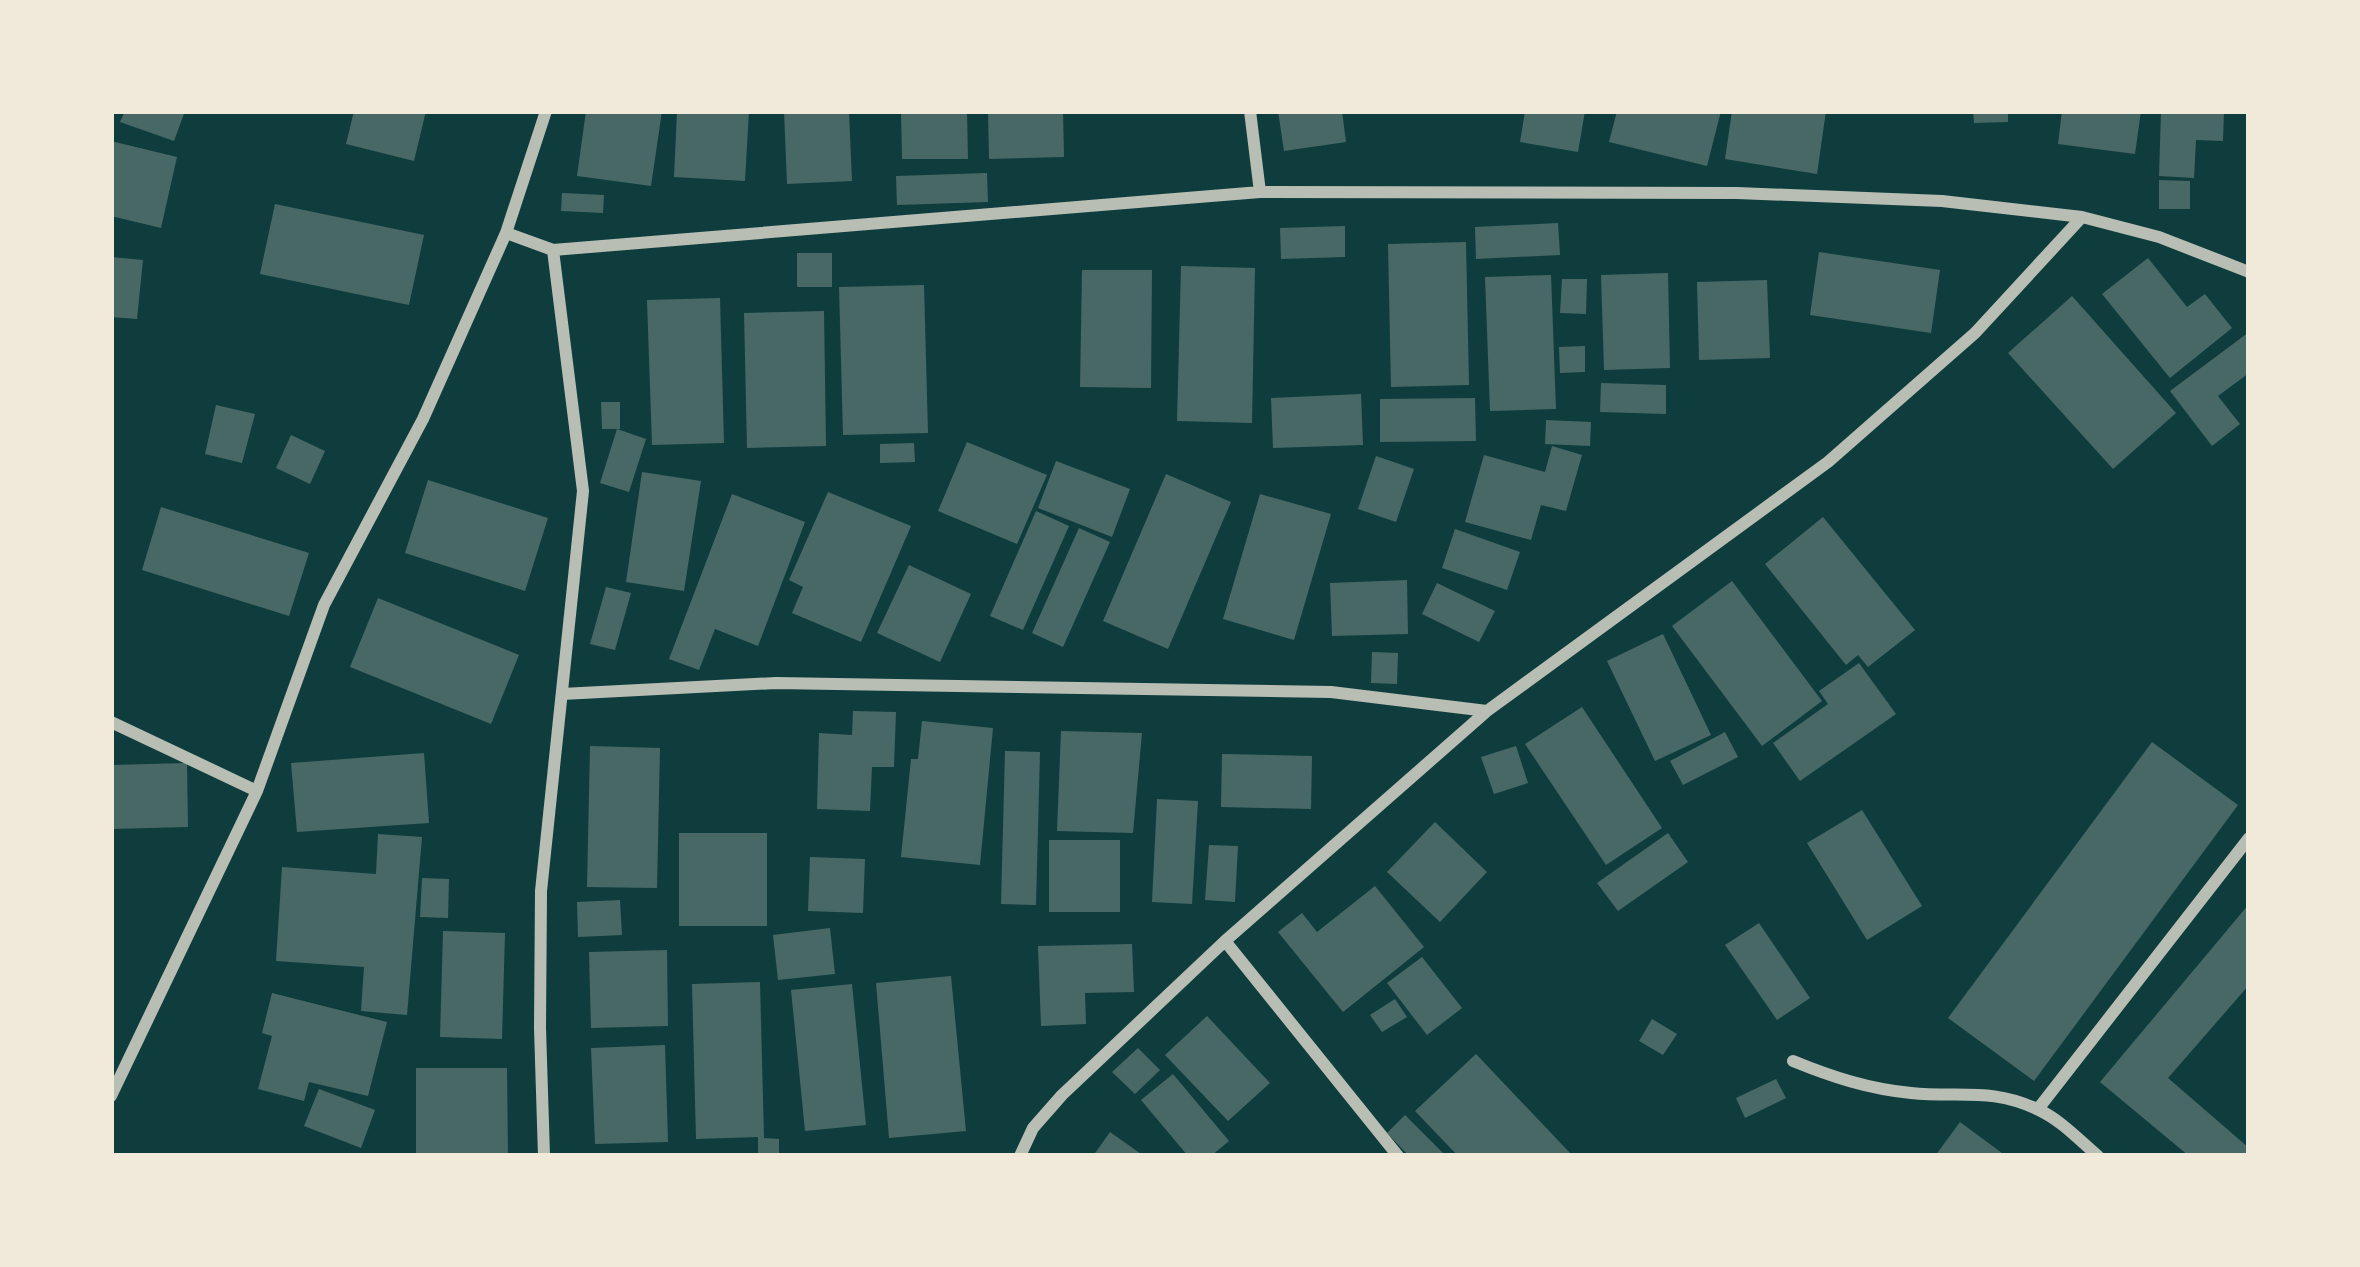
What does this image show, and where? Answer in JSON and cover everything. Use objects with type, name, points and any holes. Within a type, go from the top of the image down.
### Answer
[{"type":"street","points":[[111,1096],[257,791],[324,605],[423,419],[506,233],[546,111]]},
{"type":"street","points":[[1250,111],[1260,193]]},
{"type":"street","points":[[506,233],[553,250],[1260,193],[1737,193],[1942,201],[2082,217],[2158,237],[2249,272]]},
{"type":"street","points":[[1020,1156],[1033,1128],[1062,1095],[1226,940],[1487,711],[1828,462],[1976,333],[2082,217]]},
{"type":"street","points":[[544,1156],[539,1028],[542,891],[583,491],[553,250]]},
{"type":"street","points":[[562,694],[776,683],[1331,692],[1487,711]]},
{"type":"street","points":[[111,722],[257,791]]},
{"type":"street","points":[[2038,1109],[2249,838]]},
{"type":"street","points":[[1226,940],[1398,1156]]},
{"type":"street","points":[[1793,1061],[1840,1080],[1912,1093],[1988,1093],[2038,1109],[2098,1156]]},
{"type":"building","points":[[125,111],[185,111],[174,141],[120,122]]},
{"type":"building","points":[[354,111],[426,111],[414,161],[346,144]]},
{"type":"building","points":[[586,111],[662,111],[651,186],[577,176]]},
{"type":"building","points":[[677,111],[749,111],[745,181],[674,177]]},
{"type":"building","points":[[784,111],[849,111],[852,181],[787,184]]},
{"type":"building","points":[[901,111],[967,111],[968,159],[902,159]]},
{"type":"building","points":[[988,111],[1063,111],[1064,157],[989,159]]},
{"type":"building","points":[[1278,111],[1342,111],[1346,142],[1284,151]]},
{"type":"building","points":[[1525,111],[1585,111],[1578,152],[1520,142]]},
{"type":"building","points":[[1617,111],[1721,111],[1707,166],[1609,142]]},
{"type":"building","points":[[1732,111],[1826,111],[1817,174],[1725,159]]},
{"type":"building","points":[[1973,111],[2008,111],[2008,122],[1974,123]]},
{"type":"building","points":[[2062,111],[2141,111],[2135,154],[2058,144]]},
{"type":"building","points":[[2161,111],[2224,111],[2223,141],[2196,140],[2194,178],[2159,176]]},
{"type":"building","points":[[111,141],[177,157],[161,228],[111,216]]},
{"type":"building","points":[[987,173],[988,202],[897,205],[896,176]]},
{"type":"building","points":[[2159,180],[2190,181],[2190,209],[2159,209]]},
{"type":"building","points":[[562,193],[604,195],[603,213],[561,211]]},
{"type":"building","points":[[275,204],[424,235],[409,305],[260,274]]},
{"type":"building","points":[[1558,223],[1560,255],[1476,259],[1475,227]]},
{"type":"building","points":[[1345,226],[1345,257],[1281,259],[1280,228]]},
{"type":"building","points":[[1466,242],[1469,385],[1391,387],[1388,244]]},
{"type":"building","points":[[1819,252],[1940,270],[1931,333],[1810,315]]},
{"type":"building","points":[[797,253],[832,253],[832,287],[797,287]]},
{"type":"building","points":[[111,257],[143,260],[137,319],[111,317]]},
{"type":"building","points":[[2148,258],[2187,307],[2205,294],[2232,328],[2170,378],[2102,294]]},
{"type":"building","points":[[1181,266],[1255,268],[1252,423],[1177,421]]},
{"type":"building","points":[[1082,270],[1152,270],[1151,388],[1080,387]]},
{"type":"building","points":[[1668,273],[1670,368],[1604,370],[1601,275]]},
{"type":"building","points":[[1551,275],[1556,409],[1490,411],[1485,277]]},
{"type":"building","points":[[1562,279],[1587,279],[1586,314],[1560,313]]},
{"type":"building","points":[[1767,280],[1770,358],[1699,360],[1697,282]]},
{"type":"building","points":[[924,285],[928,433],[843,435],[839,287]]},
{"type":"building","points":[[2072,296],[2176,413],[2113,469],[2008,353]]},
{"type":"building","points":[[720,298],[724,443],[652,445],[647,300]]},
{"type":"building","points":[[824,311],[826,446],[747,448],[744,313]]},
{"type":"building","points":[[2249,332],[2249,373],[2218,396],[2240,424],[2212,446],[2170,391]]},
{"type":"building","points":[[1585,346],[1585,372],[1560,373],[1559,347]]},
{"type":"building","points":[[1601,383],[1666,385],[1666,414],[1600,412]]},
{"type":"building","points":[[1361,394],[1363,445],[1273,448],[1271,398]]},
{"type":"building","points":[[1475,398],[1476,441],[1380,442],[1380,399]]},
{"type":"building","points":[[601,402],[620,402],[620,429],[602,429]]},
{"type":"building","points":[[216,405],[255,414],[242,463],[205,454]]},
{"type":"building","points":[[1546,420],[1591,422],[1590,446],[1545,444]]},
{"type":"building","points":[[617,429],[646,439],[629,492],[600,483]]},
{"type":"building","points":[[291,435],[325,451],[310,484],[276,468]]},
{"type":"building","points":[[967,442],[1047,475],[1017,544],[938,511]]},
{"type":"building","points":[[914,443],[915,462],[880,463],[880,444]]},
{"type":"building","points":[[1552,446],[1582,455],[1566,511],[1541,505],[1531,540],[1465,522],[1484,455],[1545,472]]},
{"type":"building","points":[[1376,456],[1414,469],[1396,522],[1358,509]]},
{"type":"building","points":[[1056,461],[1130,489],[1112,537],[1038,508]]},
{"type":"building","points":[[642,472],[701,481],[684,591],[626,582]]},
{"type":"building","points":[[1166,474],[1231,502],[1168,649],[1103,621]]},
{"type":"building","points":[[428,480],[548,518],[525,591],[405,553]]},
{"type":"building","points":[[828,492],[911,526],[861,642],[792,613],[803,587],[789,580]]},
{"type":"building","points":[[732,494],[805,522],[758,646],[715,629],[699,670],[669,659]]},
{"type":"building","points":[[1260,494],[1331,514],[1294,640],[1223,619]]},
{"type":"building","points":[[161,507],[309,553],[289,616],[142,570]]},
{"type":"building","points":[[1036,511],[1069,526],[1023,630],[990,616]]},
{"type":"building","points":[[1823,517],[1915,630],[1868,667],[1858,655],[1846,665],[1765,564]]},
{"type":"building","points":[[1079,528],[1110,542],[1063,647],[1032,633]]},
{"type":"building","points":[[1455,529],[1520,552],[1507,590],[1442,568]]},
{"type":"building","points":[[909,565],[971,594],[940,662],[877,633]]},
{"type":"building","points":[[1407,580],[1408,634],[1332,636],[1330,583]]},
{"type":"building","points":[[1732,581],[1822,701],[1762,746],[1672,626]]},
{"type":"building","points":[[1437,583],[1495,611],[1479,642],[1422,614]]},
{"type":"building","points":[[606,587],[631,593],[615,650],[590,644]]},
{"type":"building","points":[[378,598],[519,655],[491,724],[350,667]]},
{"type":"building","points":[[1663,634],[1711,735],[1655,761],[1607,661]]},
{"type":"building","points":[[1372,652],[1398,653],[1397,684],[1371,683]]},
{"type":"building","points":[[1859,663],[1896,714],[1800,781],[1773,743],[1828,704],[1819,691]]},
{"type":"building","points":[[1582,707],[1662,828],[1606,865],[1525,744]]},
{"type":"building","points":[[853,711],[896,712],[894,767],[872,767],[870,811],[817,809],[819,733],[852,735]]},
{"type":"building","points":[[922,721],[993,728],[980,865],[901,857],[911,759],[918,759]]},
{"type":"building","points":[[1061,731],[1142,733],[1133,833],[1057,831]]},
{"type":"building","points":[[1725,732],[1738,757],[1683,785],[1670,761]]},
{"type":"building","points":[[2152,742],[2238,805],[2034,1081],[1948,1018]]},
{"type":"building","points":[[590,746],[660,748],[657,888],[587,887]]},
{"type":"building","points":[[1516,746],[1528,783],[1494,794],[1481,757]]},
{"type":"building","points":[[1005,751],[1040,752],[1036,905],[1001,904]]},
{"type":"building","points":[[424,753],[429,823],[297,832],[291,763]]},
{"type":"building","points":[[1222,754],[1312,756],[1311,809],[1221,807]]},
{"type":"building","points":[[187,763],[188,827],[111,829],[111,765]]},
{"type":"building","points":[[1157,799],[1198,801],[1192,904],[1152,902]]},
{"type":"building","points":[[1862,810],[1922,906],[1867,940],[1807,843]]},
{"type":"building","points":[[1435,822],[1487,872],[1440,922],[1387,872]]},
{"type":"building","points":[[679,833],[767,833],[767,926],[679,926]]},
{"type":"building","points":[[1668,833],[1688,862],[1618,911],[1597,883]]},
{"type":"building","points":[[378,834],[422,837],[407,1015],[361,1011],[364,967],[276,961],[282,867],[376,874]]},
{"type":"building","points":[[1049,840],[1120,840],[1120,912],[1049,912]]},
{"type":"building","points":[[1209,845],[1238,846],[1235,902],[1205,900]]},
{"type":"building","points":[[810,857],[865,859],[863,913],[808,911]]},
{"type":"building","points":[[422,878],[449,879],[448,918],[420,917]]},
{"type":"building","points":[[1375,886],[1424,947],[1343,1012],[1278,932],[1302,913],[1317,932]]},
{"type":"building","points":[[620,900],[622,935],[578,937],[577,902]]},
{"type":"building","points":[[2249,904],[2249,985],[2168,1078],[2249,1148],[2249,1156],[2189,1156],[2100,1082]]},
{"type":"building","points":[[1759,923],[1810,998],[1777,1020],[1725,945]]},
{"type":"building","points":[[830,928],[835,974],[778,980],[773,935]]},
{"type":"building","points":[[443,931],[505,933],[502,1039],[440,1037]]},
{"type":"building","points":[[1132,944],[1134,992],[1085,993],[1086,1024],[1041,1026],[1038,946]]},
{"type":"building","points":[[667,950],[668,1026],[591,1028],[589,952]]},
{"type":"building","points":[[1422,957],[1462,1008],[1427,1035],[1387,983]]},
{"type":"building","points":[[951,976],[966,1131],[889,1138],[876,983]]},
{"type":"building","points":[[760,982],[764,1138],[779,1139],[779,1156],[758,1156],[758,1137],[696,1139],[692,984]]},
{"type":"building","points":[[852,984],[866,1125],[805,1131],[791,990]]},
{"type":"building","points":[[272,993],[387,1022],[368,1096],[309,1082],[304,1101],[258,1089],[272,1036],[262,1033]]},
{"type":"building","points":[[1395,999],[1407,1017],[1382,1032],[1370,1015]]},
{"type":"building","points":[[1207,1016],[1270,1083],[1228,1121],[1165,1055]]},
{"type":"building","points":[[1652,1019],[1677,1034],[1663,1055],[1639,1041]]},
{"type":"building","points":[[665,1045],[668,1142],[595,1144],[591,1048]]},
{"type":"building","points":[[1138,1048],[1160,1070],[1135,1094],[1112,1072]]},
{"type":"building","points":[[1476,1054],[1571,1154],[1458,1156],[1415,1111]]},
{"type":"building","points":[[416,1068],[507,1068],[508,1156],[416,1156]]},
{"type":"building","points":[[1173,1074],[1229,1141],[1211,1156],[1188,1156],[1141,1100]]},
{"type":"building","points":[[1776,1079],[1786,1098],[1745,1118],[1736,1098]]},
{"type":"building","points":[[319,1089],[375,1110],[361,1148],[304,1126]]},
{"type":"building","points":[[1405,1115],[1446,1156],[1409,1156],[1387,1133]]},
{"type":"building","points":[[1960,1122],[2006,1156],[1935,1156]]},
{"type":"building","points":[[1110,1132],[1144,1156],[1093,1156]]}]
